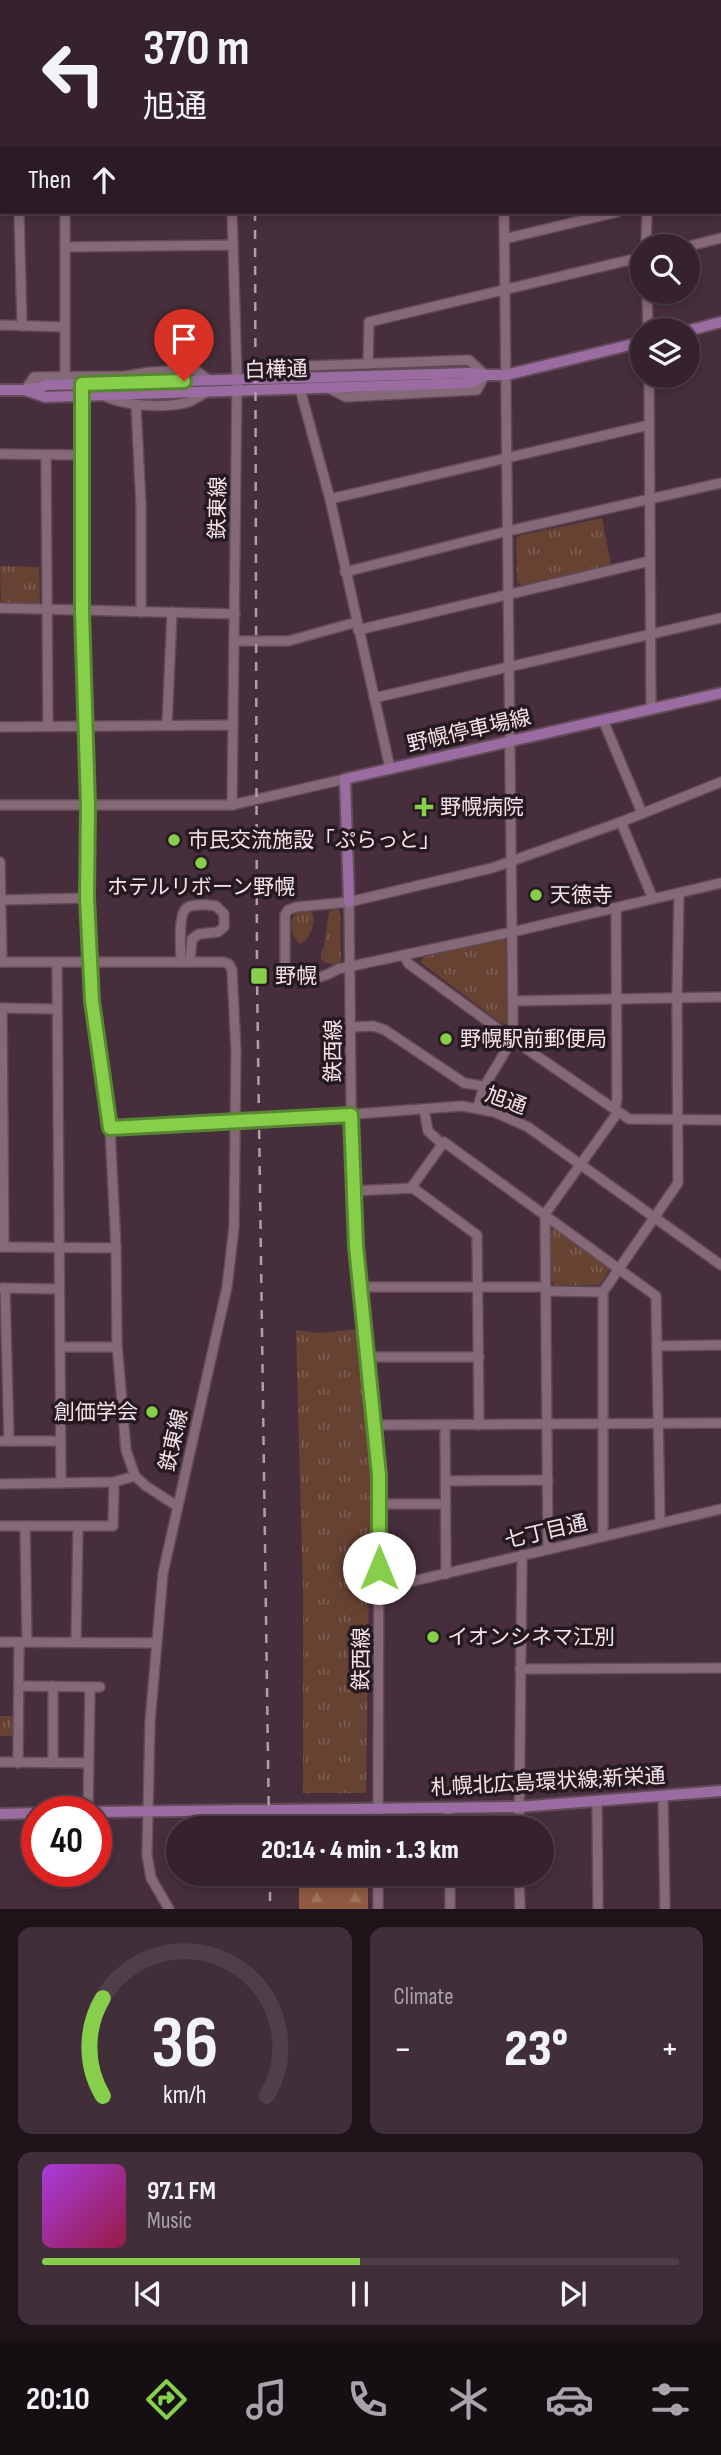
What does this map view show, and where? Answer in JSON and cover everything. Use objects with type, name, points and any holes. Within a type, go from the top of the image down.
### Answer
[{"type":"main road","points":[[700,328],[721,322]]},
{"type":"main road","name":"白樺通","points":[[0,390],[24,390],[48,384],[102,395],[207,392],[283,377],[471,373],[506,375],[630,345]]},
{"type":"main road","name":"白樺通","points":[[81,390],[209,380],[237,385],[300,389],[470,383],[485,375]]},
{"type":"main road","name":"野幌停車場線","points":[[345,779],[721,693]]},
{"type":"main road","points":[[345,779],[349,902]]},
{"type":"main road","name":"札幌北広島環状線;新栄通","points":[[112,1812],[518,1807],[721,1791]]},
{"type":"main road","points":[[0,1814],[21,1813]]},
{"type":"street","points":[[19,214],[22,326]]},
{"type":"street","points":[[65,214],[65,376]]},
{"type":"street","name":"鉄東線","points":[[232,214],[237,385],[232,805]]},
{"type":"street","points":[[478,1108],[483,1086],[511,1044],[512,1038],[504,214]]},
{"type":"street","points":[[504,239],[609,214]]},
{"type":"street","points":[[646,234],[647,214]]},
{"type":"street","points":[[700,243],[721,238]]},
{"type":"street","points":[[65,247],[233,245]]},
{"type":"street","points":[[368,364],[369,322],[630,260]]},
{"type":"street","points":[[0,325],[65,327]]},
{"type":"street","points":[[283,377],[307,366],[468,360],[485,375]]},
{"type":"street","points":[[24,390],[34,377],[125,376],[195,370],[209,380]]},
{"type":"street","points":[[649,388],[651,709]]},
{"type":"street","points":[[300,389],[330,499],[390,768]]},
{"type":"street","points":[[81,390],[87,898],[92,1001],[110,1128],[116,1248],[117,1347],[126,1450],[135,1476],[177,1506]]},
{"type":"street","points":[[102,395],[114,401],[136,405],[187,403],[207,392]]},
{"type":"street","points":[[136,405],[141,506],[141,612]]},
{"type":"street","points":[[330,499],[649,425]]},
{"type":"street","points":[[0,454],[81,455]]},
{"type":"street","points":[[46,455],[48,726]]},
{"type":"street","points":[[345,572],[721,482]]},
{"type":"street","points":[[234,641],[288,641],[650,561]]},
{"type":"street","points":[[0,608],[235,614]]},
{"type":"street","points":[[167,725],[172,612]]},
{"type":"street","points":[[374,698],[721,618]]},
{"type":"street","points":[[603,720],[642,813]]},
{"type":"street","points":[[0,727],[233,725]]},
{"type":"street","points":[[0,805],[232,805],[345,779]]},
{"type":"street","points":[[721,782],[621,822],[492,868],[349,902],[296,906],[288,910],[284,922],[285,966],[293,977],[325,977],[338,969],[721,883]]},
{"type":"street","points":[[621,822],[653,899]]},
{"type":"street","points":[[0,862],[1,962],[186,962]]},
{"type":"street","points":[[603,1536],[603,1292],[678,1183],[679,893]]},
{"type":"street","points":[[1,900],[87,898]]},
{"type":"street","name":"鉄西線","points":[[349,902],[352,1191],[379,1475],[377,1816]]},
{"type":"street","points":[[191,906],[216,906],[224,915],[223,927],[218,932],[199,934],[192,939],[186,962],[181,918],[184,910],[191,906]]},
{"type":"street","points":[[548,1549],[545,1214],[617,1110],[616,908]]},
{"type":"street","points":[[404,956],[409,964],[629,1119],[721,1119]]},
{"type":"street","points":[[57,961],[61,1483]]},
{"type":"street","name":"鉄東線","points":[[169,1909],[155,1888],[148,1867],[150,1722],[156,1643],[163,1573],[227,1287],[235,1217],[236,1051],[233,975],[226,962],[186,962]]},
{"type":"street","points":[[513,1001],[721,997]]},
{"type":"street","points":[[57,1009],[1,1009],[2,1248],[116,1248]]},
{"type":"street","points":[[351,1027],[373,1026],[385,1030],[464,1083],[483,1086]]},
{"type":"street","name":"旭通","points":[[110,1128],[235,1123],[462,1106],[478,1108],[528,1127],[721,1265]]},
{"type":"street","points":[[424,1109],[428,1131],[442,1144],[444,1142],[656,1296],[660,1523]]},
{"type":"street","points":[[411,1188],[442,1144]]},
{"type":"street","points":[[352,1191],[411,1188],[477,1235],[480,1425]]},
{"type":"street","points":[[360,1287],[478,1287],[603,1292]]},
{"type":"street","points":[[60,1289],[3,1289],[5,1441],[61,1441]]},
{"type":"street","points":[[657,1346],[721,1345]]},
{"type":"street","points":[[60,1347],[117,1347]]},
{"type":"street","points":[[367,1357],[479,1357]]},
{"type":"street","points":[[374,1426],[721,1423]]},
{"type":"street","points":[[445,1425],[446,1573]]},
{"type":"street","points":[[0,1484],[114,1482],[135,1476]]},
{"type":"street","points":[[445,1481],[548,1480]]},
{"type":"street","points":[[0,1526],[113,1526],[114,1482]]},
{"type":"street","points":[[379,1504],[445,1504]]},
{"type":"street","name":"七丁目通","points":[[379,1589],[721,1509]]},
{"type":"street","points":[[18,1763],[25,1526]]},
{"type":"street","points":[[76,1642],[78,1526]]},
{"type":"street","points":[[518,1816],[522,1555]]},
{"type":"street","points":[[0,1642],[156,1643]]},
{"type":"street","points":[[520,1669],[721,1668]]},
{"type":"street","points":[[19,1686],[100,1687]]},
{"type":"street","points":[[53,1686],[53,1763]]},
{"type":"street","points":[[88,1796],[90,1687]]},
{"type":"street","points":[[0,1762],[89,1763]]},
{"type":"street","points":[[663,1796],[665,1909]]},
{"type":"street","points":[[597,1801],[598,1909]]},
{"type":"street","points":[[448,1808],[448,1816]]},
{"type":"street","points":[[378,1886],[378,1909]]},
{"type":"street","points":[[450,1886],[450,1909]]},
{"type":"street","points":[[519,1886],[520,1909]]},
{"type":"green space","points":[[602,518],[611,565],[522,586],[517,582],[516,538]]},
{"type":"green space","points":[[0,566],[39,567],[40,606],[1,602]]},
{"type":"green space","points":[[336,908],[340,912],[341,961],[337,965],[321,960],[329,912]]},
{"type":"green space","points":[[298,910],[312,912],[313,925],[310,934],[300,944],[294,937],[292,923]]},
{"type":"green space","points":[[501,938],[508,943],[507,1024],[501,1023],[420,962],[424,957]]},
{"type":"green space","points":[[557,1228],[611,1268],[600,1285],[554,1285],[551,1280],[550,1230]]},
{"type":"green space","points":[[359,1329],[371,1448],[366,1793],[303,1793],[303,1591],[296,1330],[319,1333]]},
{"type":"green space","points":[[0,1716],[13,1716],[13,1736],[0,1736]]},
{"type":"green space","points":[[299,1886],[368,1886],[368,1909],[299,1909]]},
{"type":"railway","points":[[255,214],[257,977],[269,1816]]},
{"type":"railway","points":[[270,1886],[270,1909]]},
{"type":"place","name":"野幌病院","points":[[424,807]]},
{"type":"place","name":"市民交流施設「ぷらっと」","points":[[174,840]]},
{"type":"place","name":"ホテルリボーン野幌","points":[[201,863]]},
{"type":"place","name":"天徳寺","points":[[536,895]]},
{"type":"place","name":"野幌","points":[[259,976]]},
{"type":"place","name":"野幌駅前郵便局","points":[[446,1039]]},
{"type":"place","name":"創価学会","points":[[152,1412]]},
{"type":"place","name":"イオンシネマ江別","points":[[433,1637]]},
{"type":"route","points":[[184,381],[82,384],[82,610],[88,806],[87,898],[92,1001],[110,1128],[351,1115],[356,1246],[379,1475],[379,1568]]}]
